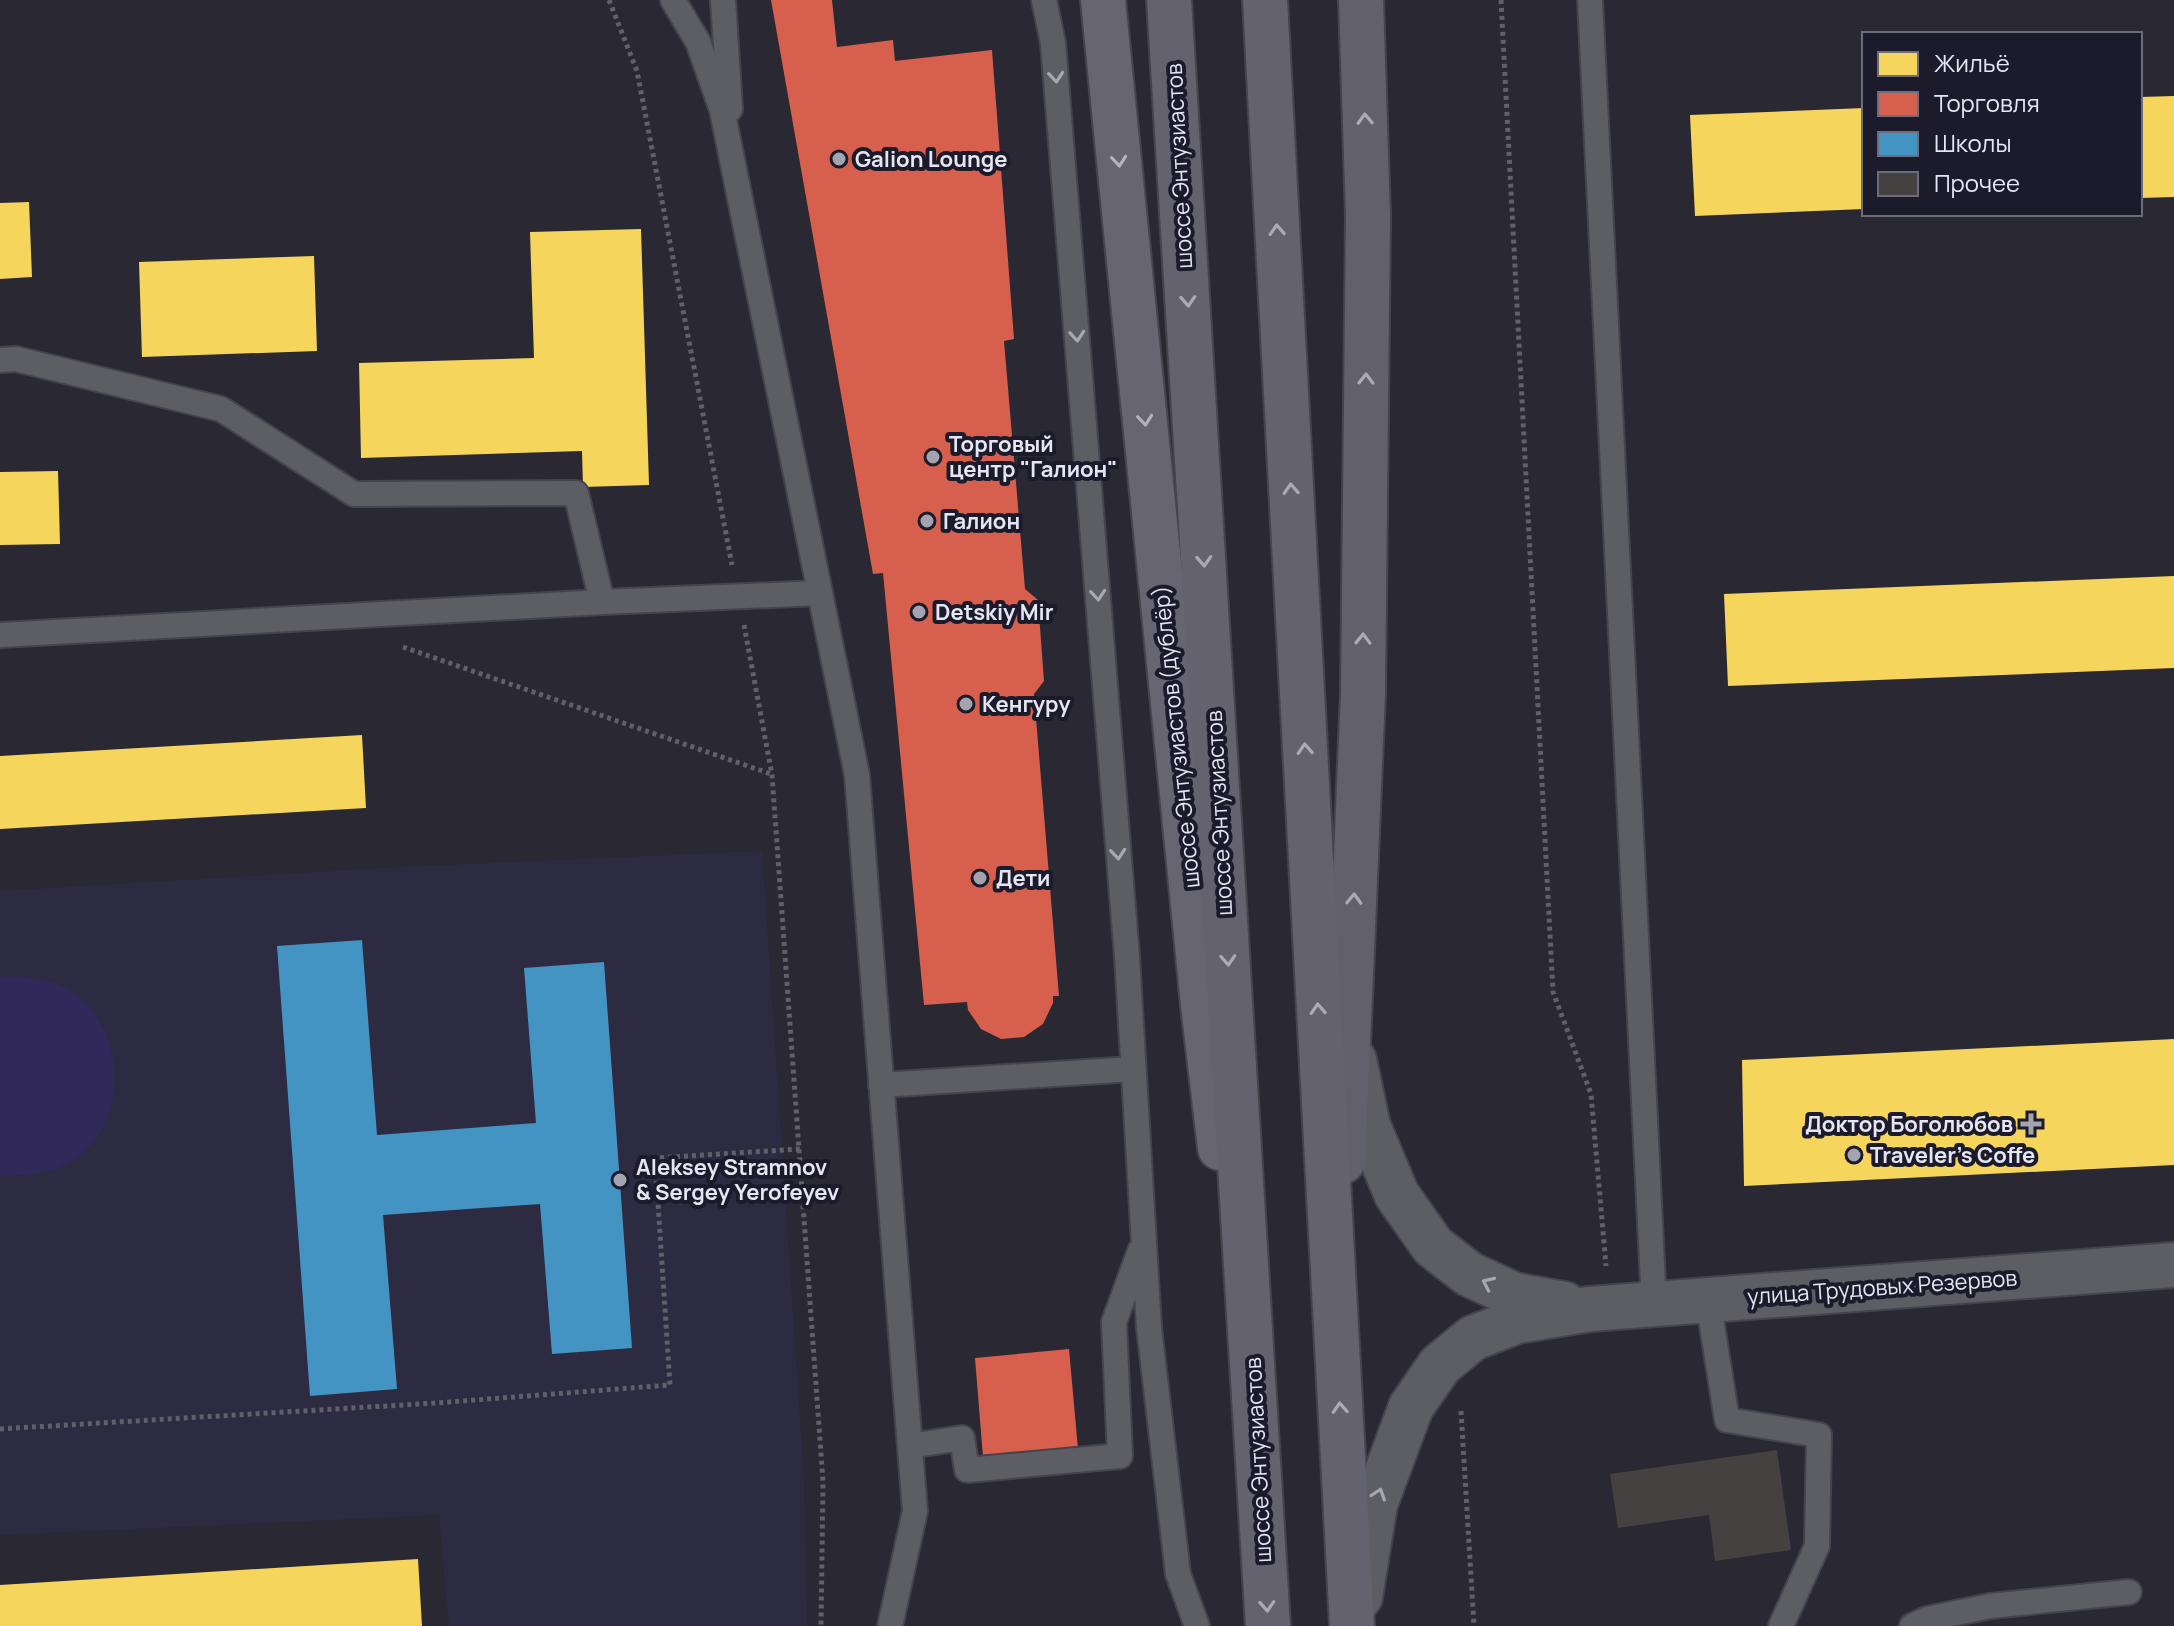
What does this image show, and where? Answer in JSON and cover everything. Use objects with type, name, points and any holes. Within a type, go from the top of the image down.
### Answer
[{"type":"highway","name":"шоссе Энтузиастов","points":[[1169,0],[1268,1626]]},
{"type":"highway","points":[[1265,0],[1354,1626]]},
{"type":"main road","name":"шоссе Энтузиастов (дублёр)","points":[[1103,0],[1203,1005],[1259,1473]]},
{"type":"main road","points":[[1336,1338],[1363,693],[1368,216],[1361,0]]},
{"type":"street","name":"улица Трудовых Резервов","points":[[1349,1033],[1368,1126],[1397,1195],[1433,1246],[1469,1274],[1514,1295],[1600,1308]]},
{"type":"street","name":"улица Трудовых Резервов","points":[[1354,1626],[1375,1504],[1411,1407],[1440,1365],[1473,1338],[1517,1321],[1600,1308],[2174,1265]]},
{"type":"lane","points":[[673,0],[698,42],[722,110],[857,775],[915,1511],[890,1626]]},
{"type":"lane","points":[[723,0],[735,172]]},
{"type":"lane","points":[[1044,0],[1053,43],[1127,957],[1149,1328],[1178,1574],[1197,1626]]},
{"type":"lane","points":[[1590,0],[1654,1304]]},
{"type":"lane","points":[[0,360],[16,359],[221,409],[354,494],[576,493],[602,602]]},
{"type":"lane","points":[[0,635],[820,593]]},
{"type":"lane","points":[[881,1085],[1133,1069]]},
{"type":"lane","points":[[910,1446],[962,1438],[967,1470],[1120,1456],[1114,1322],[1144,1241]]},
{"type":"lane","points":[[1708,1300],[1727,1420],[1819,1435],[1817,1546],[1781,1626]]},
{"type":"lane","points":[[1912,1626],[1927,1619],[1990,1606],[2129,1592]]},
{"type":"path","points":[[609,0],[637,71],[772,775],[823,1482],[821,1626]]},
{"type":"path","points":[[1501,0],[1553,992],[1591,1094],[1600,1308]]},
{"type":"path","points":[[393,644],[772,775]]},
{"type":"path","points":[[0,1429],[436,1403],[670,1385],[655,1158],[800,1149]]},
{"type":"shaded area","points":[[762,851],[804,1480],[807,1626],[449,1626],[439,1515],[0,1535],[0,891],[401,867]]},
{"type":"shaded area","points":[[0,978],[42,980],[66,988],[86,1004],[101,1024],[111,1048],[113,1099],[105,1123],[91,1144],[72,1161],[46,1172],[0,1176]]},
{"type":"building: Жильё","points":[[2174,96],[2174,197],[2142,198],[2142,97]]},
{"type":"building: Жильё","points":[[1862,108],[1862,209],[1695,216],[1690,115]]},
{"type":"building: Жильё","points":[[29,202],[32,277],[0,279],[0,203]]},
{"type":"building: Жильё","points":[[641,229],[649,485],[583,487],[582,451],[361,458],[359,363],[534,358],[530,232]]},
{"type":"building: Жильё","points":[[314,256],[317,351],[142,357],[139,262]]},
{"type":"building: Жильё","points":[[58,471],[60,544],[0,545],[0,472]]},
{"type":"building: Жильё","points":[[2174,576],[2174,668],[1728,686],[1724,594]]},
{"type":"building: Жильё","points":[[362,735],[366,808],[0,829],[0,756]]},
{"type":"building: Жильё","points":[[2174,1039],[2174,1165],[1744,1186],[1742,1060]]},
{"type":"building: Жильё","points":[[418,1559],[422,1626],[0,1626],[0,1585]]},
{"type":"building: Торговля","name":"Торговый центр \"Галион\"","points":[[771,0],[832,0],[837,47],[893,40],[895,61],[992,50],[1014,339],[1004,341],[1025,589],[1038,600],[1044,681],[1034,694],[1059,996],[1053,996],[1043,1024],[1024,1037],[1001,1039],[981,1029],[968,1010],[967,1002],[924,1005],[883,573],[873,574]]},
{"type":"building: Торговля","points":[[1069,1349],[1078,1449],[983,1457],[975,1358]]},
{"type":"building: Школы","points":[[362,940],[377,1135],[536,1123],[524,968],[604,962],[632,1348],[552,1354],[540,1204],[383,1215],[397,1389],[310,1396],[277,946]]},
{"type":"building: Прочее","points":[[1777,1450],[1791,1550],[1715,1561],[1709,1515],[1618,1528],[1610,1474]]},
{"type":"place","name":"Galion Lounge","points":[[839,159]]},
{"type":"place","name":"Торговый центр \"Галион\"","points":[[933,457]]},
{"type":"place","name":"Галион","points":[[927,521]]},
{"type":"place","name":"Detskiy Mir","points":[[919,612]]},
{"type":"place","name":"Кенгуру","points":[[966,704]]},
{"type":"place","name":"Дети","points":[[980,878]]},
{"type":"place","name":"Доктор Боголюбов","points":[[2031,1124]]},
{"type":"place","name":"Traveler's Coffe","points":[[1854,1155]]},
{"type":"place","name":"Aleksey Stramnov & Sergey Yerofeyev","points":[[620,1180]]}]
